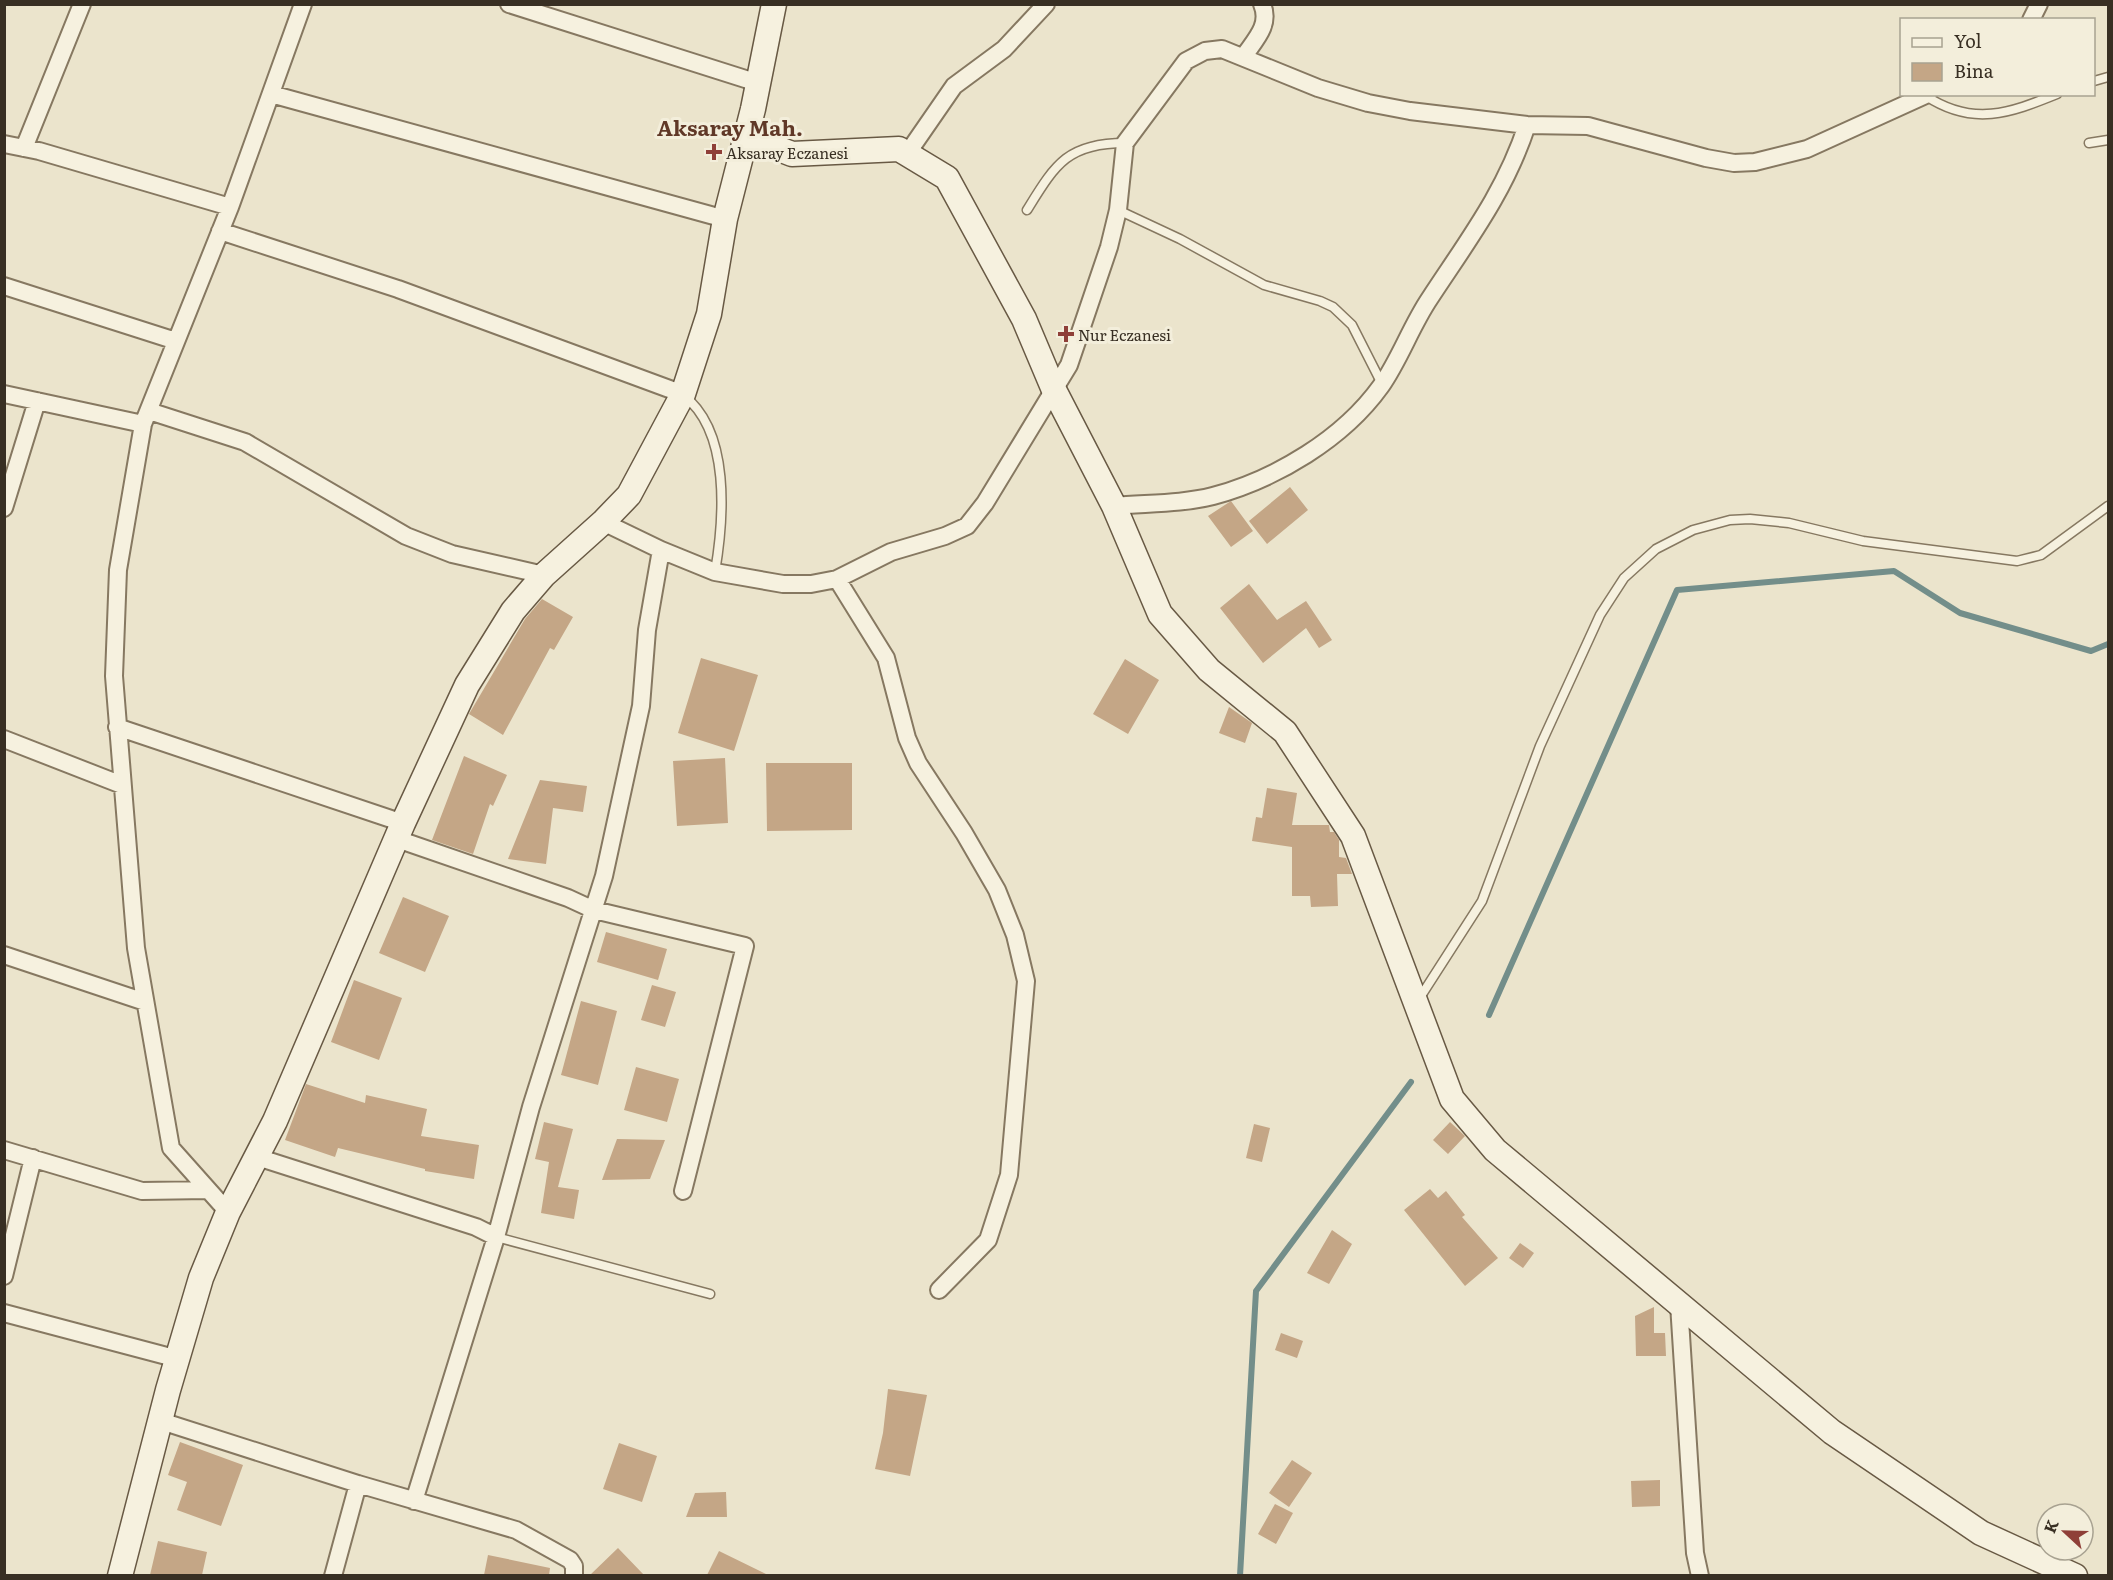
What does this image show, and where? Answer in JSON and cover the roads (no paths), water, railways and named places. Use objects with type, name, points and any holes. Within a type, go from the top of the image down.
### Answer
[{"type":"street","points":[[24,148],[82,4]]},
{"type":"street","points":[[228,1212],[171,1148],[145,1002],[136,948],[117,727],[114,676],[118,570],[146,418],[230,207],[303,4]]},
{"type":"street","points":[[509,4],[758,83]]},
{"type":"street","points":[[120,1575],[201,1278],[228,1212],[257,1157],[400,831],[467,685],[489,646],[513,611],[544,574],[603,522],[629,495],[683,394],[709,314],[725,219],[746,136],[774,4]]},
{"type":"street","points":[[908,154],[954,86],[1004,50],[1046,4]]},
{"type":"street","points":[[1244,56],[1264,27],[1265,13],[1262,4]]},
{"type":"street","points":[[2032,18],[2038,4]]},
{"type":"street","points":[[603,522],[661,550],[715,572],[783,584],[811,584],[837,579],[891,552],[945,536],[966,525],[985,503],[1069,365],[1084,327],[1118,210],[1125,143],[1186,61],[1205,51],[1222,49],[1244,56],[1318,88],[1368,103],[1410,111],[1527,125],[1588,126],[1706,158],[1755,162],[1807,149],[1925,96]]},
{"type":"street","points":[[271,94],[725,219]]},
{"type":"street","points":[[1114,506],[1211,497],[1240,487],[1301,458],[1330,439],[1360,412],[1382,384],[1421,311],[1499,194],[1527,125]]},
{"type":"street","points":[[746,136],[792,153],[899,149],[947,178],[1024,319],[1054,390],[1114,506],[1160,614],[1209,670],[1285,732],[1353,836],[1452,1099],[1496,1150],[1832,1432],[1981,1533],[2074,1575]]},
{"type":"street","points":[[4,144],[230,207]]},
{"type":"street","points":[[220,231],[398,289],[683,394]]},
{"type":"street","points":[[4,286],[176,341]]},
{"type":"street","points":[[4,394],[146,418],[245,442],[406,536],[452,554],[544,574]]},
{"type":"street","points":[[4,508],[37,401]]},
{"type":"street","points":[[414,1502],[496,1237],[531,1107],[594,910],[641,706],[647,630],[661,550]]},
{"type":"street","points":[[837,579],[886,658],[907,738],[918,763],[964,833],[997,890],[1015,935],[1026,981],[1009,1175],[988,1240],[939,1290]]},
{"type":"street","points":[[117,727],[400,831],[594,910],[745,946],[683,1191]]},
{"type":"street","points":[[4,739],[122,785]]},
{"type":"street","points":[[4,955],[145,1002]]},
{"type":"street","points":[[4,1150],[142,1191],[208,1190]]},
{"type":"street","points":[[257,1157],[476,1227],[496,1237]]},
{"type":"street","points":[[4,1276],[33,1158]]},
{"type":"street","points":[[1679,1304],[1696,1574]]},
{"type":"street","points":[[4,1313],[178,1359]]},
{"type":"street","points":[[161,1421],[414,1502],[516,1530],[570,1560],[574,1566],[574,1575]]},
{"type":"street","points":[[333,1575],[358,1484]]},
{"type":"lane","points":[[1928,96],[1946,109],[1996,114],[2029,107],[2053,96]]},
{"type":"lane","points":[[2089,143],[2109,140]]},
{"type":"lane","points":[[1027,210],[1046,181],[1072,154],[1086,146],[1125,143]]},
{"type":"lane","points":[[1118,210],[1180,239],[1264,285],[1333,307],[1352,325],[1382,384]]},
{"type":"lane","points":[[683,394],[701,411],[708,422],[716,455],[721,522],[715,572]]},
{"type":"lane","points":[[1416,1004],[1482,901],[1540,746],[1600,615],[1623,578],[1656,549],[1674,538],[1702,527],[1750,519],[1789,523],[1863,541],[2017,561],[2041,555],[2109,506]]},
{"type":"lane","points":[[496,1237],[710,1294]]},
{"type":"waterway","points":[[1489,1015],[1677,590],[1894,571],[1960,613],[2091,651],[2108,644]]},
{"type":"waterway","points":[[1240,1576],[1256,1291],[1411,1082]]},
{"type":"place","name":"Aksaray Eczanesi","points":[[714,152]]},
{"type":"place","name":"Nur Eczanesi","points":[[1066,334]]},
{"type":"district","name":"Aksaray Mah.","points":[[730,126]]}]
